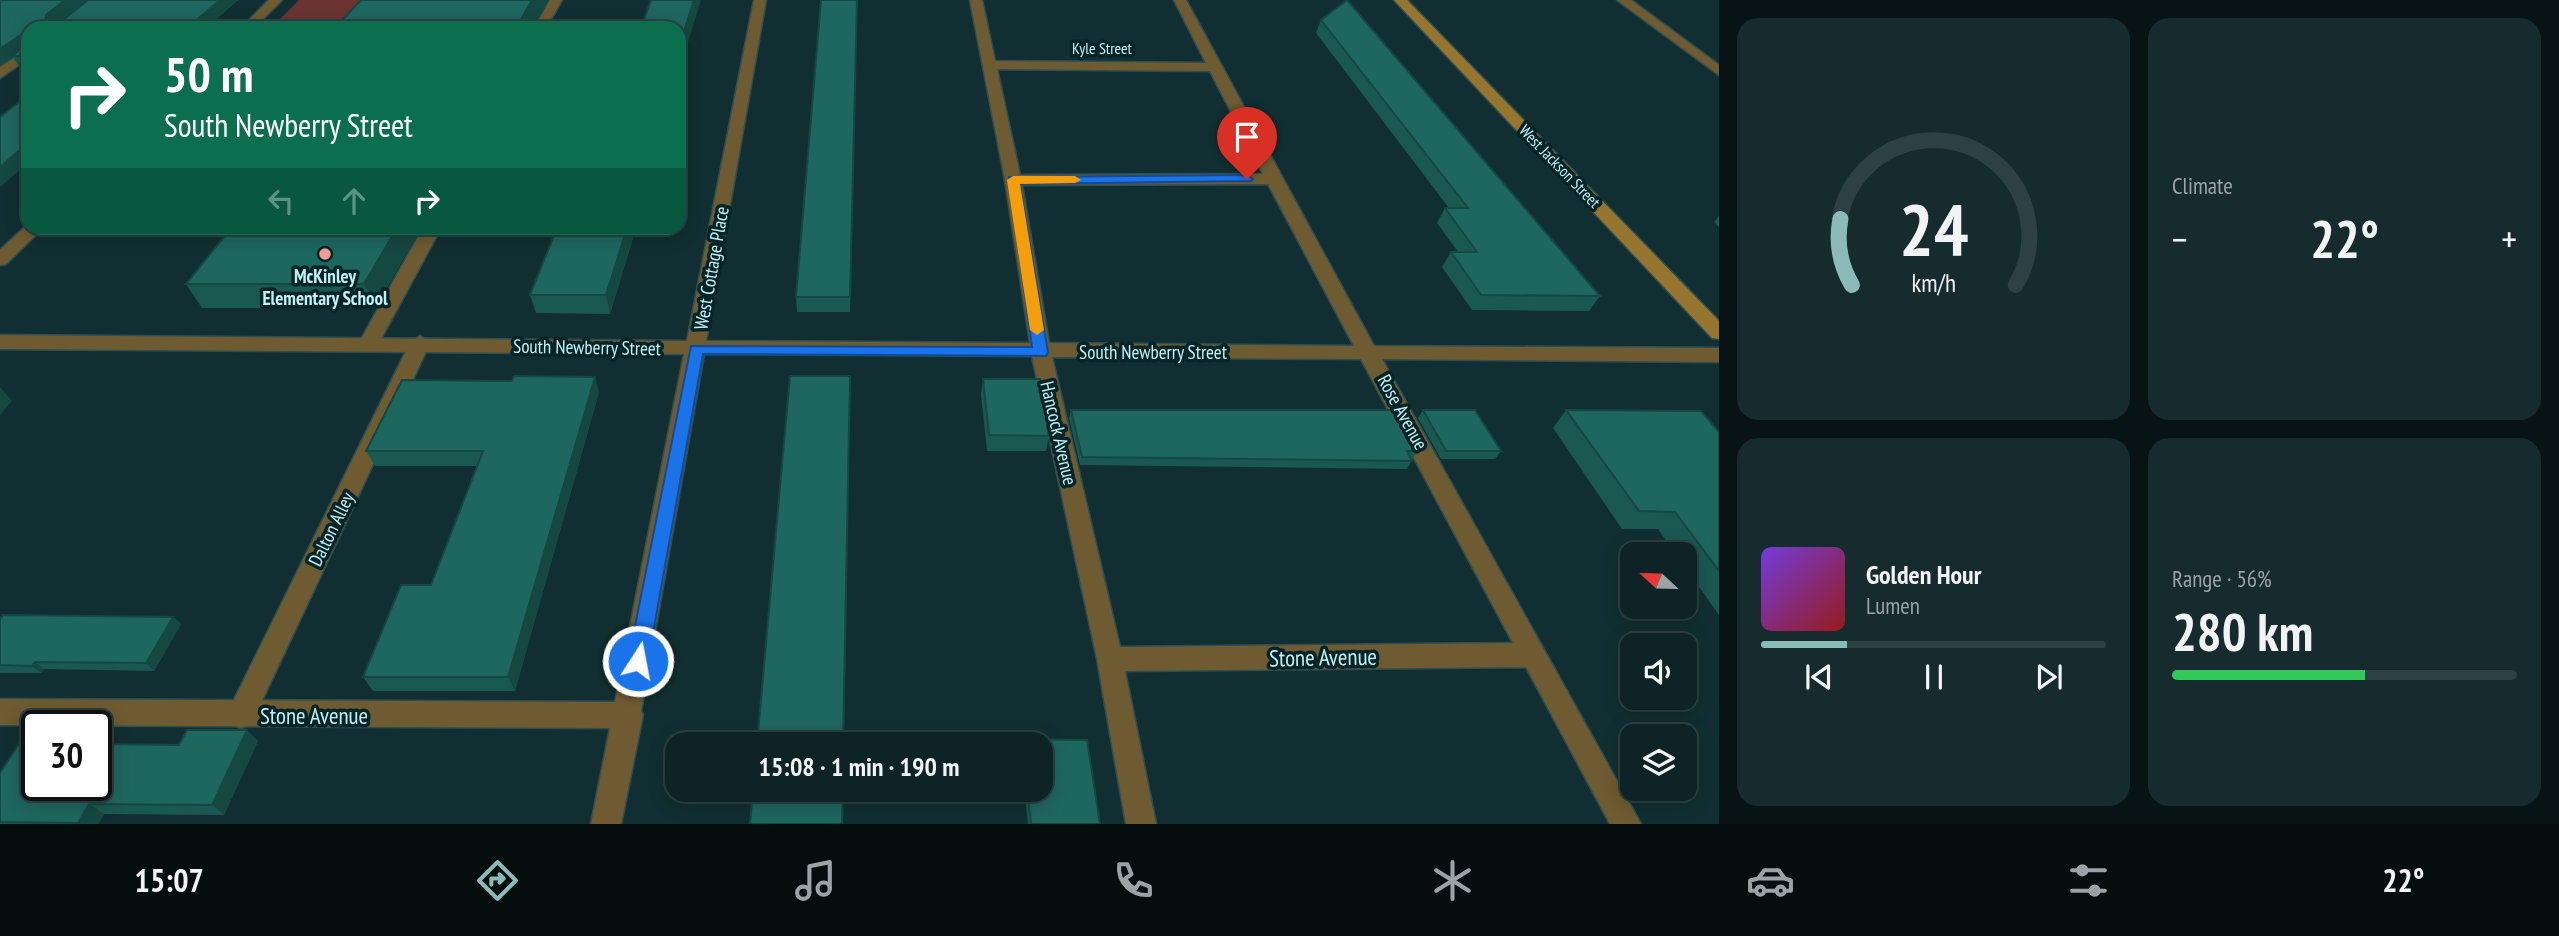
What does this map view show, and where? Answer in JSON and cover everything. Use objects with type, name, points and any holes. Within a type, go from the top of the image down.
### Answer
[{"type":"street","points":[[254,21],[276,0]]},
{"type":"street","points":[[544,21],[556,0]]},
{"type":"street","name":"West Cottage Place","points":[[606,824],[629,715],[761,0]]},
{"type":"street","name":"Hancock Avenue","points":[[976,0],[1013,180],[1041,352],[1110,659],[1141,824]]},
{"type":"street","name":"Rose Avenue","points":[[1180,0],[1273,179],[1372,354],[1626,824]]},
{"type":"street","name":"West Jackson Street","points":[[1400,0],[1719,332]]},
{"type":"street","points":[[1623,0],[1719,71]]},
{"type":"street","points":[[0,74],[21,58]]},
{"type":"street","name":"Kyle Street","points":[[990,65],[1214,66]]},
{"type":"street","points":[[1013,180],[1273,179]]},
{"type":"street","points":[[0,260],[27,235]]},
{"type":"street","points":[[369,343],[428,235]]},
{"type":"street","name":"South Newberry Street","points":[[0,342],[421,343],[696,349],[1719,355]]},
{"type":"street","name":"Dalton Alley","points":[[241,715],[421,343]]},
{"type":"street","name":"Stone Avenue","points":[[1110,659],[1535,655]]},
{"type":"street","name":"Stone Avenue","points":[[0,712],[629,715]]},
{"type":"shaded area","points":[[299,0],[387,0],[369,21],[278,21]]},
{"type":"building","points":[[0,0],[65,0],[46,15],[46,18],[64,19],[88,0],[220,0],[196,21],[21,21],[21,35],[0,49]]},
{"type":"building","points":[[361,0],[532,0],[520,21],[342,21]]},
{"type":"building","points":[[651,0],[694,0],[686,25],[686,21],[644,21]]},
{"type":"building","points":[[821,0],[857,0],[850,297],[796,297]]},
{"type":"building","points":[[1347,0],[1600,296],[1481,295],[1451,252],[1477,252],[1445,208],[1468,208],[1321,20]]},
{"type":"building","points":[[21,49],[21,56],[12,56]]},
{"type":"building","points":[[21,100],[21,149],[0,167],[0,117]]},
{"type":"building","points":[[225,235],[393,235],[364,284],[186,284]]},
{"type":"building","points":[[554,235],[625,235],[606,295],[530,295]]},
{"type":"building","points":[[514,376],[595,377],[508,677],[363,677],[401,585],[431,585],[483,451],[366,451],[402,380],[512,381]]},
{"type":"building","points":[[790,376],[850,376],[843,732],[758,732]]},
{"type":"building","points":[[983,379],[1040,379],[1049,436],[989,435]]},
{"type":"building","points":[[1071,410],[1394,410],[1417,451],[1407,451],[1412,461],[1082,457]]},
{"type":"building","points":[[1423,410],[1475,410],[1501,451],[1446,451]]},
{"type":"building","points":[[1566,410],[1701,411],[1719,432],[1719,571],[1675,512],[1639,511]]},
{"type":"building","points":[[3,615],[173,617],[146,663],[35,662],[32,666],[0,665],[0,619]]},
{"type":"building","points":[[187,730],[247,730],[212,805],[89,804],[78,823],[0,822],[0,773],[19,744],[21,801],[112,801],[112,744],[179,745]]},
{"type":"building","points":[[1053,739],[1087,740],[1100,824],[1031,824],[1028,802],[1053,802]]},
{"type":"building","points":[[752,802],[843,802],[842,824],[750,824]]},
{"type":"slow traffic","points":[[1037,330],[1013,180],[1075,180]]},
{"type":"place","name":"McKinley Elementary School","points":[[325,254]]},
{"type":"route","points":[[638,661],[696,349],[1041,352],[1013,180],[1247,179]]}]
